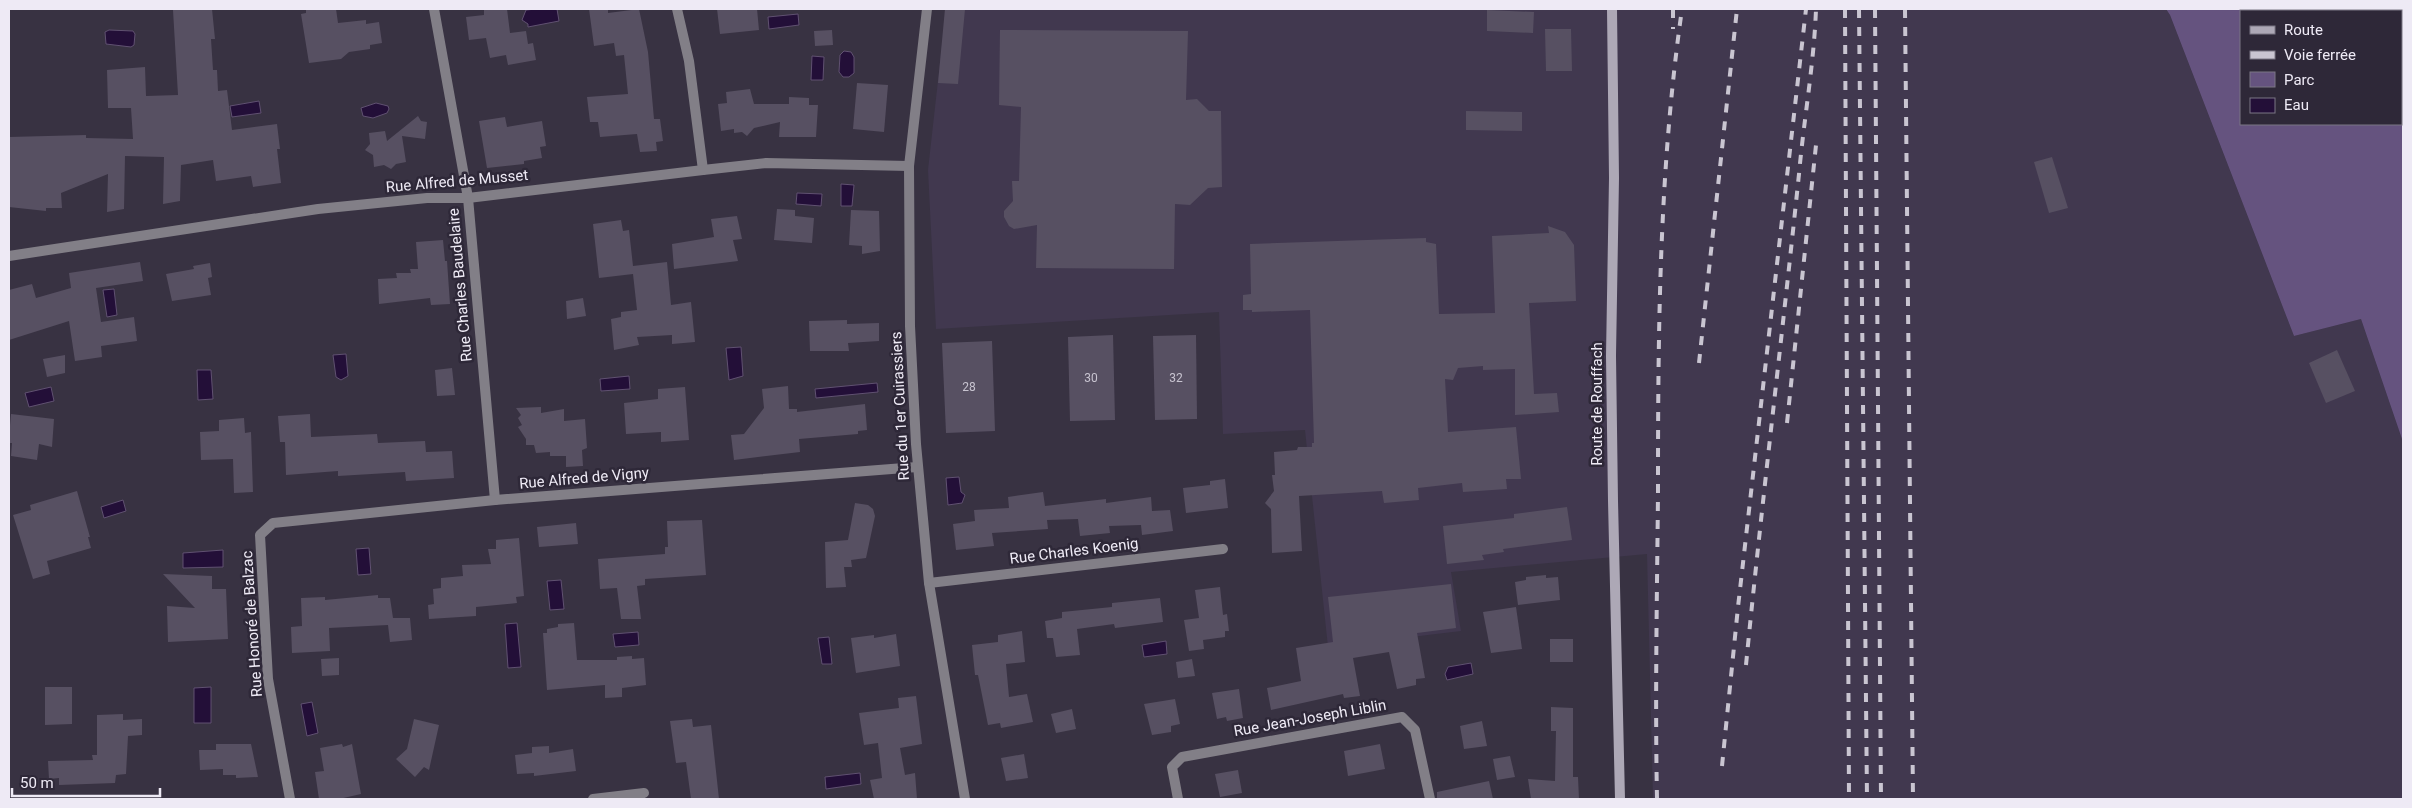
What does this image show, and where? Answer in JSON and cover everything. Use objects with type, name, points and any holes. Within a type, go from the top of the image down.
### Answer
[{"type":"main road","name":"Route de Rouffach","points":[[1612,9],[1614,178],[1611,356],[1612,472],[1620,799]]},
{"type":"street","name":"Rue Charles Baudelaire","points":[[434,9],[468,198],[494,500]]},
{"type":"street","points":[[677,9],[689,60],[703,170]]},
{"type":"street","name":"Rue du 1er Cuirassiers","points":[[927,9],[909,166],[910,326],[917,467],[929,583],[965,799]]},
{"type":"street","name":"Rue Alfred de Musset","points":[[9,256],[318,209],[427,198],[468,198],[703,170],[766,164],[909,166]]},
{"type":"street","name":"Rue Alfred de Vigny","points":[[260,536],[273,523],[494,500],[917,467]]},
{"type":"street","name":"Rue Honoré de Balzac","points":[[260,536],[268,679],[290,799]]},
{"type":"street","name":"Rue Charles Koenig","points":[[929,583],[1223,549]]},
{"type":"street","name":"Rue Jean-Joseph Liblin","points":[[1178,799],[1172,767],[1182,757],[1402,717],[1415,730],[1430,799]]},
{"type":"street","points":[[593,799],[644,793]]},
{"type":"shaded area","points":[[946,9],[2166,9],[2170,15],[2294,336],[2361,319],[2403,442],[2403,799],[1653,799],[1647,554],[1451,572],[1461,631],[1328,647],[1305,430],[1223,434],[1219,312],[936,329],[928,170]]},
{"type":"green space","points":[[2166,9],[2403,9],[2403,442],[2361,319],[2294,336],[2170,15]]},
{"type":"water","points":[[557,9],[559,21],[528,27],[528,24],[522,20],[526,10]]},
{"type":"water","points":[[798,14],[799,25],[769,29],[768,17]]},
{"type":"water","points":[[109,30],[133,31],[135,34],[134,45],[131,47],[106,44],[105,32]]},
{"type":"water","points":[[844,51],[851,52],[854,57],[854,73],[849,77],[843,77],[839,72],[840,55]]},
{"type":"water","points":[[812,56],[824,57],[823,80],[811,80]]},
{"type":"water","points":[[259,101],[261,113],[232,117],[230,106]]},
{"type":"water","points":[[376,103],[388,106],[387,113],[373,118],[363,116],[361,108]]},
{"type":"water","points":[[841,184],[854,185],[852,206],[841,206]]},
{"type":"water","points":[[797,193],[822,194],[821,206],[796,204]]},
{"type":"water","points":[[114,289],[117,315],[107,317],[103,290]]},
{"type":"water","points":[[741,347],[743,376],[729,380],[726,348]]},
{"type":"water","points":[[346,354],[348,376],[341,380],[336,377],[333,355]]},
{"type":"water","points":[[197,370],[211,370],[213,399],[198,400]]},
{"type":"water","points":[[629,376],[630,389],[601,391],[600,379]]},
{"type":"water","points":[[877,383],[878,392],[816,398],[815,389]]},
{"type":"water","points":[[51,387],[54,401],[29,407],[25,393]]},
{"type":"water","points":[[959,477],[961,492],[965,495],[962,503],[948,505],[946,478]]},
{"type":"water","points":[[123,500],[126,511],[104,518],[101,507]]},
{"type":"water","points":[[369,548],[371,574],[358,575],[356,549]]},
{"type":"water","points":[[223,550],[223,567],[183,568],[183,553]]},
{"type":"water","points":[[561,580],[564,609],[550,610],[547,581]]},
{"type":"water","points":[[517,623],[521,667],[508,668],[505,624]]},
{"type":"water","points":[[638,632],[639,645],[615,647],[613,634]]},
{"type":"water","points":[[829,637],[832,664],[822,664],[818,638]]},
{"type":"water","points":[[1166,641],[1167,654],[1144,657],[1142,645]]},
{"type":"water","points":[[1471,663],[1473,674],[1447,680],[1445,674],[1448,667]]},
{"type":"water","points":[[211,687],[211,723],[194,723],[194,688]]},
{"type":"water","points":[[312,702],[318,733],[307,736],[301,704]]},
{"type":"water","points":[[860,773],[861,784],[826,789],[825,777]]},
{"type":"building","points":[[212,9],[215,39],[211,39],[213,70],[217,70],[218,91],[227,90],[232,130],[277,124],[280,149],[277,149],[281,183],[253,187],[251,176],[216,181],[213,160],[181,165],[180,201],[163,204],[164,157],[125,156],[124,209],[107,212],[108,174],[61,193],[62,208],[46,208],[46,211],[9,207],[9,137],[86,135],[86,138],[133,139],[131,108],[108,108],[107,70],[145,67],[146,96],[178,95],[173,10]]},
{"type":"building","points":[[306,9],[336,9],[338,23],[366,20],[366,24],[379,22],[382,43],[370,45],[370,49],[349,52],[341,59],[309,63],[301,14],[306,13]]},
{"type":"building","points":[[484,9],[507,9],[510,33],[526,31],[528,44],[533,43],[536,60],[508,65],[506,55],[490,58],[486,38],[469,40],[466,17],[484,15]]},
{"type":"building","points":[[589,9],[608,9],[608,13],[639,9],[648,52],[654,119],[660,119],[663,141],[656,142],[657,151],[640,152],[637,134],[600,137],[598,122],[590,122],[587,97],[628,94],[624,55],[616,56],[614,43],[594,46]]},
{"type":"building","points":[[717,9],[757,9],[759,30],[720,34]]},
{"type":"building","points":[[945,9],[965,9],[958,84],[938,83]]},
{"type":"building","points":[[1487,10],[1534,12],[1533,33],[1487,31]]},
{"type":"building","points":[[1545,29],[1571,29],[1572,71],[1546,71]]},
{"type":"building","points":[[832,30],[833,45],[815,46],[814,31]]},
{"type":"building","points":[[1000,30],[1188,31],[1186,100],[1197,99],[1209,111],[1221,111],[1222,187],[1208,188],[1190,205],[1175,204],[1174,269],[1036,268],[1037,225],[1014,229],[1009,226],[1004,217],[1004,211],[1013,201],[1012,181],[1019,181],[1021,107],[999,105]]},
{"type":"building","points":[[857,83],[888,85],[884,132],[853,129]]},
{"type":"building","points":[[750,89],[754,104],[789,104],[789,97],[809,98],[809,105],[818,105],[816,137],[779,137],[780,122],[754,128],[747,136],[742,132],[734,133],[734,129],[721,131],[718,104],[727,103],[726,92]]},
{"type":"building","points":[[1466,111],[1522,112],[1522,131],[1466,130]]},
{"type":"building","points":[[418,116],[421,121],[427,122],[425,139],[402,136],[406,162],[396,164],[391,169],[384,165],[374,167],[373,155],[365,150],[370,144],[369,133],[385,131],[387,141]]},
{"type":"building","points":[[505,117],[507,127],[542,121],[546,146],[540,147],[542,158],[524,161],[524,164],[487,168],[479,121]]},
{"type":"building","points":[[2052,157],[2068,208],[2049,213],[2034,162]]},
{"type":"building","points":[[777,209],[795,210],[795,216],[814,218],[812,243],[774,240]]},
{"type":"building","points":[[851,210],[879,211],[880,251],[862,254],[862,246],[849,245]]},
{"type":"building","points":[[737,216],[742,239],[733,240],[738,261],[674,269],[672,244],[714,237],[711,219]]},
{"type":"building","points":[[621,220],[623,231],[629,230],[633,266],[667,262],[671,305],[691,302],[695,342],[672,344],[672,335],[637,337],[639,345],[614,350],[611,319],[621,317],[621,312],[637,310],[633,274],[599,278],[593,224]]},
{"type":"building","points":[[1548,226],[1565,232],[1574,245],[1576,301],[1529,303],[1534,394],[1557,393],[1559,412],[1515,415],[1515,369],[1483,370],[1483,366],[1458,368],[1453,380],[1445,379],[1448,432],[1516,427],[1521,479],[1506,479],[1507,489],[1463,492],[1462,483],[1418,488],[1419,500],[1384,503],[1382,491],[1299,496],[1302,551],[1272,553],[1271,509],[1265,503],[1274,491],[1272,475],[1275,475],[1274,452],[1297,450],[1298,447],[1312,447],[1312,443],[1314,443],[1310,310],[1252,312],[1252,310],[1243,310],[1243,295],[1251,294],[1250,244],[1426,238],[1426,242],[1436,244],[1439,314],[1495,313],[1492,236],[1549,233]]},
{"type":"building","points":[[443,240],[445,261],[447,261],[450,304],[431,305],[430,298],[379,304],[378,279],[397,278],[396,273],[411,273],[410,269],[418,269],[416,242]]},
{"type":"building","points":[[140,262],[143,281],[96,288],[101,322],[134,317],[137,341],[101,346],[102,357],[75,361],[69,321],[9,340],[9,290],[32,284],[36,298],[71,288],[69,273]]},
{"type":"building","points":[[210,263],[212,277],[208,278],[211,295],[172,301],[166,274],[194,269],[193,266]]},
{"type":"building","points":[[583,298],[586,316],[567,319],[566,301]]},
{"type":"building","points":[[847,320],[847,324],[879,323],[879,341],[848,343],[849,351],[810,351],[809,321]]},
{"type":"building","points":[[1113,335],[1115,420],[1070,421],[1068,337]]},
{"type":"building","points":[[1196,335],[1197,419],[1155,420],[1153,336]]},
{"type":"building","points":[[992,341],[995,431],[946,433],[942,343]]},
{"type":"building","points":[[2337,350],[2355,391],[2326,403],[2309,363]]},
{"type":"building","points":[[65,355],[65,373],[47,377],[43,359]]},
{"type":"building","points":[[452,368],[455,395],[437,396],[435,370]]},
{"type":"building","points":[[788,386],[789,409],[797,409],[797,412],[865,404],[867,430],[858,431],[858,434],[799,439],[800,452],[734,460],[731,435],[744,434],[764,408],[762,389]]},
{"type":"building","points":[[685,387],[689,440],[661,442],[661,432],[626,434],[624,403],[658,399],[658,389]]},
{"type":"building","points":[[541,407],[541,413],[564,409],[564,421],[585,419],[587,448],[582,450],[583,466],[566,467],[566,456],[550,456],[550,452],[536,453],[534,445],[526,445],[526,439],[518,427],[522,425],[518,418],[521,415],[516,408]]},
{"type":"building","points":[[11,414],[54,419],[52,447],[39,444],[37,460],[11,456],[12,443],[9,443],[9,437]]},
{"type":"building","points":[[310,414],[311,437],[377,434],[378,443],[425,441],[426,452],[452,451],[454,478],[406,481],[405,472],[338,476],[338,471],[286,475],[285,442],[280,442],[278,416]]},
{"type":"building","points":[[244,418],[245,433],[251,432],[253,492],[234,493],[233,459],[201,460],[200,432],[219,431],[219,420]]},
{"type":"building","points":[[1225,479],[1228,508],[1186,513],[1183,488],[1210,485],[1210,481]]},
{"type":"building","points":[[77,491],[90,537],[88,537],[91,548],[47,561],[50,574],[33,579],[13,515],[31,510],[30,505]]},
{"type":"building","points":[[1043,492],[1045,506],[1106,499],[1106,503],[1151,497],[1152,511],[1170,510],[1173,531],[1142,535],[1141,525],[1109,526],[1110,533],[1080,536],[1078,519],[1047,520],[1048,529],[992,533],[994,546],[956,550],[953,524],[975,521],[974,510],[1009,508],[1008,497]]},
{"type":"building","points":[[855,503],[868,505],[873,509],[875,516],[866,558],[851,560],[852,567],[844,567],[846,587],[826,588],[825,542],[848,540]]},
{"type":"building","points":[[1567,507],[1572,540],[1503,549],[1504,552],[1482,555],[1484,560],[1447,564],[1443,526],[1514,518],[1514,514]]},
{"type":"building","points":[[702,520],[706,575],[645,579],[645,585],[637,586],[641,619],[621,619],[617,588],[600,589],[598,559],[665,554],[665,547],[668,547],[667,521]]},
{"type":"building","points":[[576,523],[578,544],[539,547],[537,527]]},
{"type":"building","points":[[519,538],[524,596],[516,597],[517,603],[476,607],[476,616],[429,619],[428,605],[434,604],[433,589],[441,588],[441,578],[463,576],[462,565],[491,564],[488,549],[496,549],[496,540]]},
{"type":"building","points":[[163,574],[212,576],[212,589],[226,589],[228,639],[168,642],[167,606],[195,608]]},
{"type":"building","points":[[1546,575],[1546,578],[1558,577],[1560,600],[1518,605],[1515,582],[1526,580],[1526,577]]},
{"type":"building","points":[[1451,584],[1456,628],[1417,633],[1425,678],[1416,679],[1416,685],[1397,689],[1389,652],[1353,658],[1360,696],[1344,698],[1343,694],[1271,710],[1267,688],[1301,681],[1296,648],[1333,642],[1328,597]]},
{"type":"building","points":[[1220,587],[1223,615],[1227,614],[1229,631],[1225,631],[1225,637],[1203,640],[1204,649],[1189,651],[1184,620],[1199,618],[1195,590]]},
{"type":"building","points":[[378,595],[378,598],[390,598],[393,618],[410,618],[412,640],[390,642],[388,625],[329,628],[330,651],[292,653],[291,627],[302,626],[301,598],[325,597],[325,600]]},
{"type":"building","points":[[1160,598],[1163,622],[1115,628],[1114,624],[1077,629],[1080,655],[1056,657],[1053,638],[1047,638],[1045,621],[1062,618],[1062,612],[1112,607],[1112,603]]},
{"type":"building","points":[[1516,607],[1522,649],[1491,653],[1483,612]]},
{"type":"building","points":[[574,623],[577,660],[617,660],[617,657],[632,656],[632,659],[644,658],[646,685],[622,688],[622,697],[605,698],[605,685],[547,690],[543,633],[547,633],[547,629],[558,627],[558,624]]},
{"type":"building","points":[[1022,631],[1025,662],[1006,664],[1009,697],[1027,694],[1033,722],[1001,728],[1000,723],[988,725],[978,675],[975,675],[972,645],[998,642],[998,635]]},
{"type":"building","points":[[896,634],[900,666],[856,673],[851,638],[874,635],[874,638]]},
{"type":"building","points":[[1550,639],[1573,639],[1573,662],[1550,662]]},
{"type":"building","points":[[339,658],[339,675],[322,676],[321,659]]},
{"type":"building","points":[[1192,659],[1195,676],[1178,678],[1176,662]]},
{"type":"building","points":[[45,687],[72,687],[72,724],[45,725]]},
{"type":"building","points":[[1239,689],[1243,718],[1227,721],[1226,717],[1217,719],[1212,693]]},
{"type":"building","points":[[916,696],[922,744],[900,748],[905,775],[915,773],[917,799],[874,799],[870,780],[882,778],[878,743],[864,745],[859,713],[899,708],[898,698]]},
{"type":"building","points":[[1175,699],[1180,724],[1171,726],[1171,732],[1152,735],[1144,704]]},
{"type":"building","points":[[1551,707],[1573,708],[1573,777],[1578,777],[1579,799],[1531,799],[1528,779],[1555,781],[1556,731],[1551,731]]},
{"type":"building","points":[[1072,709],[1076,729],[1056,733],[1051,714]]},
{"type":"building","points":[[123,714],[123,720],[142,719],[142,735],[128,736],[126,774],[116,775],[115,783],[59,785],[59,778],[49,779],[48,761],[93,760],[92,755],[97,755],[97,715]]},
{"type":"building","points":[[414,719],[439,725],[429,770],[424,767],[415,777],[396,759],[407,749]]},
{"type":"building","points":[[692,719],[693,727],[711,725],[719,799],[691,799],[686,762],[676,763],[670,721]]},
{"type":"building","points":[[1482,721],[1487,746],[1464,749],[1460,726]]},
{"type":"building","points":[[216,744],[251,744],[258,777],[236,778],[236,775],[223,775],[223,769],[200,770],[199,750],[216,750]]},
{"type":"building","points":[[342,744],[343,747],[352,744],[361,794],[339,799],[319,799],[315,772],[324,771],[320,748]]},
{"type":"building","points":[[1380,744],[1385,769],[1348,776],[1344,751]]},
{"type":"building","points":[[549,746],[549,753],[573,749],[576,771],[534,776],[534,773],[517,774],[515,755],[532,753],[532,747]]},
{"type":"building","points":[[1024,754],[1028,778],[1006,781],[1001,758]]},
{"type":"building","points":[[1510,756],[1515,777],[1497,780],[1493,759]]},
{"type":"building","points":[[1238,770],[1242,793],[1220,797],[1215,774]]},
{"type":"building","points":[[1489,781],[1493,799],[1437,799],[1437,792]]},
{"type":"railway","points":[[1673,9],[1673,29]]},
{"type":"railway","points":[[1657,799],[1656,684],[1661,251],[1674,69],[1682,9]]},
{"type":"railway","points":[[1699,363],[1737,9]]},
{"type":"railway","points":[[1722,766],[1738,607],[1806,9]]},
{"type":"railway","points":[[1746,665],[1811,71],[1816,9]]},
{"type":"railway","points":[[1845,9],[1849,799]]},
{"type":"railway","points":[[1859,9],[1867,799]]},
{"type":"railway","points":[[1875,9],[1881,799]]},
{"type":"railway","points":[[1905,9],[1913,799]]},
{"type":"railway","points":[[1787,423],[1816,145]]}]
